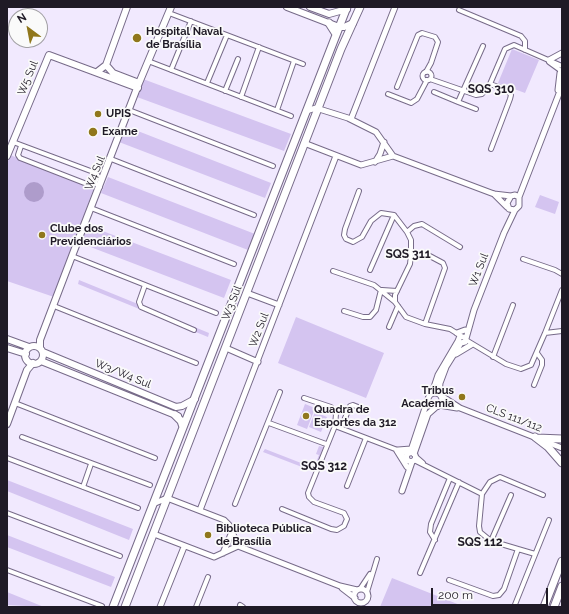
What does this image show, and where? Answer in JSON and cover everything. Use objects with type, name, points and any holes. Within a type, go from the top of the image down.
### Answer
[{"type":"main road","points":[[97,72],[106,65],[127,7]]},
{"type":"main road","points":[[287,7],[329,23],[337,31],[354,23]]},
{"type":"main road","points":[[310,7],[329,14],[347,8]]},
{"type":"main road","name":"W3 Sul","points":[[125,606],[248,293],[304,143],[341,49],[360,7]]},
{"type":"main road","name":"W3 Sul","points":[[114,604],[347,8]]},
{"type":"main road","name":"W4 Sul","points":[[41,350],[40,340],[92,208],[98,185],[111,159],[138,86],[170,10]]},
{"type":"main road","name":"W5 Sul","points":[[7,156],[48,56],[51,55],[97,72]]},
{"type":"main road","points":[[106,65],[113,73],[138,86]]},
{"type":"main road","points":[[97,72],[138,86]]},
{"type":"main road","points":[[267,214],[270,219],[276,219]]},
{"type":"main road","points":[[263,224],[269,223],[273,228]]},
{"type":"main road","points":[[226,317],[237,320]]},
{"type":"main road","points":[[7,339],[30,348],[35,346],[41,350],[40,361],[33,363],[27,370],[7,424]]},
{"type":"main road","points":[[7,348],[26,354]]},
{"type":"main road","points":[[30,348],[26,354],[27,360],[33,363]]},
{"type":"main road","name":"W3/W4 Sul","points":[[41,350],[176,407],[184,406],[195,399]]},
{"type":"main road","name":"W3/W4 Sul","points":[[40,361],[186,419]]},
{"type":"main road","points":[[73,374],[76,366]]},
{"type":"main road","points":[[104,386],[107,378]]},
{"type":"main road","points":[[134,399],[138,391]]},
{"type":"main road","points":[[186,419],[193,418],[201,412]]},
{"type":"main road","points":[[175,415],[181,421],[183,427]]},
{"type":"main road","points":[[536,438],[562,439]]},
{"type":"main road","points":[[536,438],[548,447],[562,463]]},
{"type":"main road","points":[[544,607],[562,561]]},
{"type":"main road","points":[[554,607],[562,586]]},
{"type":"main road","points":[[114,604],[125,606]]},
{"type":"street","points":[[351,119],[394,7]]},
{"type":"street","points":[[170,10],[191,21],[302,64]]},
{"type":"street","points":[[459,10],[521,36],[525,40],[525,50]]},
{"type":"street","points":[[171,70],[191,21]]},
{"type":"street","points":[[388,94],[411,103],[416,99],[428,76],[438,42],[436,37],[420,33],[398,87]]},
{"type":"street","points":[[207,83],[227,35]]},
{"type":"street","points":[[428,76],[479,95],[485,91],[490,84],[504,49],[514,45],[548,60],[561,70],[558,95]]},
{"type":"street","points":[[458,102],[483,46]]},
{"type":"street","points":[[241,97],[259,48]]},
{"type":"street","points":[[548,60],[562,53]]},
{"type":"street","points":[[225,91],[238,59]]},
{"type":"street","points":[[148,61],[291,116]]},
{"type":"street","points":[[277,110],[294,61]]},
{"type":"street","points":[[490,84],[507,90],[511,95],[491,149]]},
{"type":"street","points":[[306,111],[313,108],[351,119],[372,129],[384,141],[394,156],[494,194],[512,195],[519,198],[562,86]]},
{"type":"street","points":[[434,92],[476,109]]},
{"type":"street","points":[[129,110],[273,166]]},
{"type":"street","points":[[374,163],[380,154],[384,141]]},
{"type":"street","points":[[13,142],[96,173],[98,176],[98,185],[92,186],[20,158],[18,155],[21,146]]},
{"type":"street","points":[[304,143],[360,165],[374,163],[394,156]]},
{"type":"street","name":"W2 Sul","points":[[200,510],[336,156]]},
{"type":"street","points":[[111,159],[254,215]]},
{"type":"street","points":[[512,195],[524,182]]},
{"type":"street","points":[[359,191],[345,229],[344,234],[349,241],[353,242],[362,237],[374,216],[386,213],[394,215],[411,240],[410,264],[395,295],[395,302]]},
{"type":"street","points":[[494,194],[508,208],[515,210]]},
{"type":"street","name":"W1 Sul","points":[[509,223],[508,208],[512,195]]},
{"type":"street","name":"W1 Sul","points":[[432,393],[438,375],[469,325],[509,223],[515,210],[519,206],[519,198]]},
{"type":"street","points":[[92,208],[234,264]]},
{"type":"street","points":[[370,270],[394,215]]},
{"type":"street","points":[[407,232],[414,226],[422,224],[460,247]]},
{"type":"street","points":[[424,324],[445,268],[443,263],[426,254]]},
{"type":"street","points":[[72,256],[216,313]]},
{"type":"street","points":[[523,260],[555,270],[562,274]]},
{"type":"street","points":[[333,271],[374,285],[395,302],[406,318],[461,338],[506,364],[521,369],[531,365],[561,297],[562,290]]},
{"type":"street","points":[[145,285],[139,302],[141,307],[194,330]]},
{"type":"street","points":[[381,290],[397,291]]},
{"type":"street","points":[[344,311],[363,317],[370,317],[376,310],[381,290]]},
{"type":"street","points":[[248,293],[279,305]]},
{"type":"street","points":[[493,357],[513,305]]},
{"type":"street","points":[[54,306],[196,363]]},
{"type":"street","points":[[389,327],[398,306]]},
{"type":"street","name":"W1 Sul","points":[[440,395],[442,377],[455,355],[461,338],[469,325]]},
{"type":"street","points":[[545,333],[562,331]]},
{"type":"street","points":[[461,338],[477,347]]},
{"type":"street","points":[[455,355],[471,345]]},
{"type":"street","points":[[226,348],[258,362]]},
{"type":"street","points":[[534,385],[542,365],[542,360],[537,353]]},
{"type":"street","points":[[235,504],[269,423],[280,392]]},
{"type":"street","points":[[402,491],[408,475],[411,456],[428,399],[432,393],[440,395],[441,402],[428,414],[411,456],[407,467]]},
{"type":"street","name":"CLS 111/112","points":[[440,395],[460,408],[562,448]]},
{"type":"street","points":[[282,509],[337,530],[344,526],[347,519],[344,513],[314,502],[309,497],[308,493],[326,444],[335,426],[336,414],[331,408],[304,398]]},
{"type":"street","points":[[428,399],[429,404],[437,406]]},
{"type":"street","points":[[14,403],[155,458]]},
{"type":"street","points":[[341,428],[350,406],[353,405],[363,409]]},
{"type":"street","name":"CLS 111/112","points":[[437,406],[460,408]]},
{"type":"street","points":[[269,423],[326,444]]},
{"type":"street","points":[[335,426],[411,456],[482,494]]},
{"type":"street","points":[[22,437],[150,485]]},
{"type":"street","points":[[347,486],[366,438]]},
{"type":"street","points":[[396,450],[411,456]]},
{"type":"street","points":[[396,450],[407,467],[408,475]]},
{"type":"street","points":[[7,458],[138,508]]},
{"type":"street","points":[[83,487],[91,464]]},
{"type":"street","points":[[535,554],[485,538],[479,526],[482,494],[490,482],[500,477],[543,495]]},
{"type":"street","points":[[435,540],[430,532],[431,524],[450,478]]},
{"type":"street","points":[[420,573],[459,482]]},
{"type":"street","points":[[491,541],[511,495]]},
{"type":"street","points":[[153,504],[160,499],[168,498],[200,510],[224,520],[229,525],[238,546],[340,586],[367,592]]},
{"type":"street","points":[[7,513],[120,556]]},
{"type":"street","points":[[514,607],[549,520]]},
{"type":"street","points":[[223,554],[232,532]]},
{"type":"street","points":[[154,534],[184,547],[214,557],[238,546]]},
{"type":"street","points":[[160,607],[184,547]]},
{"type":"street","points":[[449,580],[494,596],[499,595],[504,589],[518,549]]},
{"type":"street","points":[[340,586],[361,605],[368,597],[367,592],[377,559]]},
{"type":"street","points":[[7,570],[102,606]]},
{"type":"street","points":[[355,607],[355,599],[359,590],[372,572]]},
{"type":"street","points":[[196,607],[208,577]]},
{"type":"shaded area","points":[[512,49],[539,60],[525,93],[498,83]]},
{"type":"shaded area","points":[[143,79],[291,134],[284,151],[137,97]]},
{"type":"shaded area","points":[[125,126],[271,183],[265,198],[119,142]]},
{"type":"shaded area","name":"Clube dos Previdenciários","points":[[10,155],[94,188],[54,297],[7,281],[7,164]]},
{"type":"shaded area","points":[[108,177],[255,234],[248,250],[101,193]]},
{"type":"shaded area","points":[[34,182],[41,185],[44,192],[41,199],[34,202],[27,199],[24,192],[27,185]]},
{"type":"shaded area","points":[[540,195],[559,202],[555,214],[535,207]]},
{"type":"shaded area","points":[[87,225],[231,280],[224,298],[80,243]]},
{"type":"shaded area","points":[[79,280],[209,333],[208,337],[78,284]]},
{"type":"shaded area","points":[[296,317],[384,353],[366,398],[278,363]]},
{"type":"shaded area","name":"Quadra de Esportes da 312","points":[[305,404],[315,408],[307,429],[297,425]]},
{"type":"shaded area","points":[[315,412],[327,417],[321,432],[309,427]]},
{"type":"shaded area","points":[[319,446],[323,447],[323,449],[315,472],[263,452],[265,449],[314,468],[319,455],[316,454]]},
{"type":"shaded area","points":[[7,480],[133,529],[129,540],[7,491]]},
{"type":"shaded area","points":[[7,535],[115,577],[111,587],[7,547]]},
{"type":"shaded area","points":[[392,578],[465,607],[380,607]]},
{"type":"shaded area","points":[[7,592],[44,607],[7,605]]},
{"type":"place","name":"Hospital Naval de Brasília","points":[[137,38]]},
{"type":"place","name":"UPIS","points":[[98,114]]},
{"type":"place","name":"Exame","points":[[93,132]]},
{"type":"place","name":"Clube dos Previdenciários","points":[[42,235]]},
{"type":"place","name":"Tribus Academia","points":[[462,397]]},
{"type":"place","name":"Quadra de Esportes da 312","points":[[306,416]]},
{"type":"place","name":"Biblioteca Pública de Brasília","points":[[208,535]]},
{"type":"district","name":"SQS 310","points":[[491,89]]},
{"type":"district","name":"SQS 311","points":[[408,254]]},
{"type":"district","name":"SQS 312","points":[[324,466]]},
{"type":"district","name":"SQS 112","points":[[480,542]]}]
